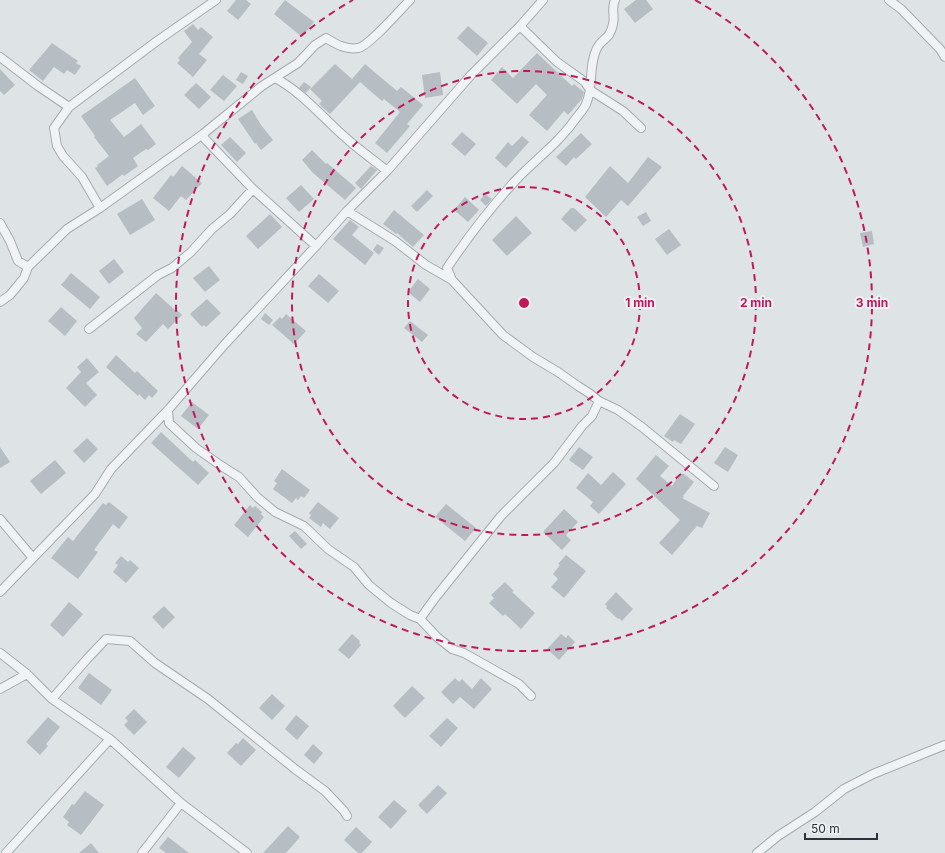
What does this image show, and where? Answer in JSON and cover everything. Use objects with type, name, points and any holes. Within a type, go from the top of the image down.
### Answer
[{"type":"street","points":[[100,208],[82,177],[63,156],[57,146],[54,128],[69,107],[157,41],[216,0]]},
{"type":"street","points":[[0,302],[10,295],[24,278],[28,267],[67,229],[100,208],[203,134],[262,86],[298,63],[315,45],[326,38],[347,49],[360,48],[376,35],[410,0]]},
{"type":"street","points":[[0,592],[95,494],[111,469],[168,410],[225,344],[316,246],[347,210],[387,171],[471,75],[520,26],[543,0]]},
{"type":"street","points":[[452,280],[447,268],[473,231],[516,180],[547,152],[573,124],[586,105],[590,90],[591,69],[597,47],[609,36],[613,23],[613,4],[615,0]]},
{"type":"street","points":[[890,0],[901,9],[940,49],[945,57]]},
{"type":"street","points":[[520,26],[557,62],[585,82],[590,90],[623,111],[641,128]]},
{"type":"street","points":[[940,49],[945,41]]},
{"type":"street","points":[[0,57],[69,107]]},
{"type":"street","points":[[275,78],[284,83],[346,138],[387,171]]},
{"type":"street","points":[[203,134],[205,139],[253,189],[316,246]]},
{"type":"street","points":[[89,328],[153,279],[172,268],[191,252],[253,189]]},
{"type":"street","points":[[347,210],[395,241],[426,265],[452,280],[503,335],[599,401],[618,410],[642,426],[714,486]]},
{"type":"street","points":[[0,223],[10,241],[18,261],[28,267]]},
{"type":"street","points":[[420,619],[434,598],[501,516],[554,463],[582,426],[592,416],[599,401]]},
{"type":"street","points":[[168,410],[169,423],[196,448],[239,477],[257,497],[275,512],[304,526],[328,549],[354,567],[369,585],[391,603],[410,615],[420,619],[437,637],[452,649],[464,653],[519,684],[531,696]]},
{"type":"street","points":[[0,519],[33,558]]},
{"type":"street","points":[[52,699],[106,639],[130,641],[155,663],[208,699],[295,769],[325,791],[347,816]]},
{"type":"street","points":[[0,653],[27,674],[52,699],[110,739],[182,804],[247,853]]},
{"type":"street","points":[[0,689],[27,674]]},
{"type":"street","points":[[6,853],[110,739]]},
{"type":"street","points":[[757,853],[778,836],[815,812],[844,789],[873,774],[945,745]]},
{"type":"street","points":[[142,853],[182,804]]},
{"type":"building","points":[[236,0],[246,0],[251,4],[238,20],[227,11]]},
{"type":"building","points":[[285,0],[314,22],[302,37],[274,14]]},
{"type":"building","points":[[636,0],[646,0],[653,9],[635,23],[624,9]]},
{"type":"building","points":[[193,24],[198,30],[201,27],[213,37],[199,54],[207,60],[193,77],[177,63],[180,60],[178,58],[192,42],[184,31]]},
{"type":"building","points":[[468,26],[488,43],[477,56],[457,38]]},
{"type":"building","points":[[52,43],[78,61],[76,63],[81,66],[75,75],[67,70],[64,74],[54,67],[43,81],[29,70]]},
{"type":"building","points":[[537,53],[572,86],[574,84],[584,92],[582,99],[568,115],[564,111],[547,131],[529,115],[547,95],[536,84],[517,104],[491,80],[502,67],[513,78]]},
{"type":"building","points":[[335,64],[352,79],[365,64],[397,91],[401,87],[423,105],[407,124],[410,126],[387,153],[375,143],[400,112],[384,99],[382,101],[360,82],[330,114],[319,104],[322,101],[310,89]]},
{"type":"building","points":[[0,69],[15,85],[4,95],[0,91]]},
{"type":"building","points":[[241,72],[248,76],[243,84],[236,80]]},
{"type":"building","points":[[440,72],[443,95],[425,98],[422,75]]},
{"type":"building","points":[[223,75],[237,86],[224,101],[210,90]]},
{"type":"building","points":[[135,78],[155,106],[143,115],[135,103],[110,120],[124,137],[141,124],[156,144],[133,158],[138,166],[124,176],[123,174],[107,186],[95,168],[109,156],[94,137],[95,136],[81,116]]},
{"type":"building","points":[[304,82],[311,87],[306,93],[299,88]]},
{"type":"building","points":[[196,83],[211,97],[199,109],[184,95]]},
{"type":"building","points":[[252,110],[261,125],[273,140],[261,150],[256,143],[255,144],[238,119]]},
{"type":"building","points":[[462,132],[476,144],[465,156],[451,144]]},
{"type":"building","points":[[581,133],[592,144],[576,159],[574,157],[566,166],[556,157]]},
{"type":"building","points":[[522,136],[529,142],[506,168],[495,158],[508,142],[512,146]]},
{"type":"building","points":[[230,137],[246,153],[237,162],[221,145]]},
{"type":"building","points":[[312,150],[326,164],[327,163],[356,188],[345,200],[313,173],[302,160]]},
{"type":"building","points":[[648,157],[662,167],[628,206],[621,200],[606,217],[585,197],[610,166],[628,183]]},
{"type":"building","points":[[182,166],[202,183],[186,200],[181,196],[169,211],[153,198],[171,175],[173,177]]},
{"type":"building","points":[[371,166],[377,170],[361,189],[355,183]]},
{"type":"building","points":[[301,185],[314,199],[299,212],[286,198]]},
{"type":"building","points":[[427,190],[433,196],[417,212],[411,206]]},
{"type":"building","points":[[485,194],[492,199],[486,206],[480,200]]},
{"type":"building","points":[[465,197],[479,210],[468,222],[454,210]]},
{"type":"building","points":[[142,199],[155,220],[130,235],[117,214]]},
{"type":"building","points":[[571,208],[574,208],[587,220],[575,232],[561,219]]},
{"type":"building","points":[[394,210],[424,235],[413,247],[397,233],[396,234],[383,224]]},
{"type":"building","points":[[646,212],[651,221],[643,226],[637,217]]},
{"type":"building","points":[[270,214],[282,227],[258,249],[246,236]]},
{"type":"building","points":[[516,216],[532,233],[507,256],[492,240]]},
{"type":"building","points":[[350,220],[359,227],[352,235],[374,253],[365,265],[333,239]]},
{"type":"building","points":[[669,229],[681,245],[667,255],[655,239]]},
{"type":"building","points":[[872,231],[874,244],[863,247],[860,233]]},
{"type":"building","points":[[377,244],[384,248],[379,255],[373,250]]},
{"type":"building","points":[[114,259],[124,272],[109,284],[99,271]]},
{"type":"building","points":[[209,266],[220,280],[205,292],[193,278]]},
{"type":"building","points":[[71,273],[100,297],[90,309],[61,285]]},
{"type":"building","points":[[319,274],[339,291],[328,303],[308,286]]},
{"type":"building","points":[[418,279],[430,289],[420,302],[408,292]]},
{"type":"building","points":[[156,293],[182,315],[168,329],[163,324],[146,342],[136,334],[142,328],[134,318]]},
{"type":"building","points":[[207,299],[221,313],[206,327],[204,325],[202,327],[190,314]]},
{"type":"building","points":[[61,307],[77,321],[65,336],[48,321]]},
{"type":"building","points":[[265,313],[273,320],[269,325],[261,319]]},
{"type":"building","points":[[286,314],[306,331],[294,344],[272,325],[280,317],[282,319]]},
{"type":"building","points":[[410,321],[428,335],[422,342],[404,328]]},
{"type":"building","points":[[116,355],[135,373],[137,371],[158,391],[152,398],[149,395],[145,400],[139,394],[138,396],[106,367]]},
{"type":"building","points":[[87,358],[99,372],[86,383],[97,395],[85,407],[66,388],[81,372],[77,367]]},
{"type":"building","points":[[192,402],[209,415],[198,429],[181,416]]},
{"type":"building","points":[[680,414],[695,424],[681,444],[674,440],[673,442],[664,436]]},
{"type":"building","points":[[161,432],[193,462],[195,460],[209,473],[198,485],[151,443]]},
{"type":"building","points":[[87,438],[98,449],[84,463],[73,451]]},
{"type":"building","points":[[0,447],[10,462],[0,468]]},
{"type":"building","points":[[579,447],[593,457],[583,470],[569,460]]},
{"type":"building","points":[[725,447],[738,455],[728,472],[714,463]]},
{"type":"building","points":[[656,455],[669,466],[660,476],[672,486],[680,474],[684,474],[694,482],[682,498],[710,513],[702,528],[697,526],[672,555],[659,543],[680,520],[636,479]]},
{"type":"building","points":[[55,460],[66,473],[41,494],[30,481]]},
{"type":"building","points":[[282,469],[310,490],[304,498],[301,496],[298,500],[296,498],[292,503],[273,489],[277,483],[274,481]]},
{"type":"building","points":[[613,472],[626,484],[599,514],[590,506],[593,502],[576,488],[588,473],[601,485]]},
{"type":"building","points":[[109,502],[128,517],[119,529],[113,524],[94,550],[98,552],[78,579],[51,558],[68,537],[73,541],[103,503],[106,505]]},
{"type":"building","points":[[318,502],[339,518],[330,529],[323,523],[321,527],[309,518],[311,515],[309,513]]},
{"type":"building","points":[[446,504],[476,528],[465,541],[435,517]]},
{"type":"building","points":[[250,505],[253,508],[255,506],[262,512],[261,514],[264,517],[248,537],[234,525]]},
{"type":"building","points":[[564,509],[578,522],[566,535],[571,540],[562,550],[543,532]]},
{"type":"building","points":[[295,531],[307,544],[301,549],[289,536]]},
{"type":"building","points":[[566,555],[586,571],[564,598],[551,587],[558,579],[553,574],[560,565],[558,564]]},
{"type":"building","points":[[121,556],[128,562],[130,560],[139,568],[126,583],[113,572],[118,565],[115,563]]},
{"type":"building","points":[[505,582],[514,591],[512,592],[535,613],[521,629],[505,614],[503,616],[489,603],[494,598],[491,595]]},
{"type":"building","points":[[616,592],[633,609],[622,621],[606,608],[607,606],[605,604]]},
{"type":"building","points":[[69,602],[83,614],[63,637],[50,625]]},
{"type":"building","points":[[164,606],[175,617],[163,629],[152,617]]},
{"type":"building","points":[[352,634],[360,641],[359,643],[361,645],[349,659],[338,650]]},
{"type":"building","points":[[561,634],[566,638],[568,635],[575,642],[559,660],[547,649]]},
{"type":"building","points":[[89,673],[112,690],[101,705],[78,688]]},
{"type":"building","points":[[455,678],[459,682],[462,679],[472,689],[481,678],[492,689],[474,709],[460,697],[453,704],[441,692]]},
{"type":"building","points":[[412,686],[425,698],[405,718],[393,706]]},
{"type":"building","points":[[272,694],[285,706],[272,720],[259,708]]},
{"type":"building","points":[[134,709],[147,722],[134,735],[124,725],[128,721],[125,718]]},
{"type":"building","points":[[296,715],[309,726],[297,740],[285,729]]},
{"type":"building","points":[[48,717],[60,727],[46,744],[48,746],[40,755],[26,742]]},
{"type":"building","points":[[447,718],[458,728],[441,747],[429,736]]},
{"type":"building","points":[[243,738],[256,750],[241,766],[227,753]]},
{"type":"building","points":[[313,744],[323,753],[314,764],[304,755]]},
{"type":"building","points":[[183,747],[196,758],[179,778],[166,767]]},
{"type":"building","points":[[438,785],[447,793],[427,814],[418,805]]},
{"type":"building","points":[[85,791],[104,805],[81,835],[67,825],[69,822],[63,817],[72,804],[74,805]]},
{"type":"building","points":[[394,800],[407,811],[391,829],[378,817]]},
{"type":"building","points":[[288,826],[300,837],[286,853],[263,853]]},
{"type":"building","points":[[356,827],[372,842],[362,853],[358,853],[344,840]]},
{"type":"building","points":[[168,837],[189,853],[166,853],[159,848]]},
{"type":"building","points":[[91,843],[99,853],[79,853]]}]
